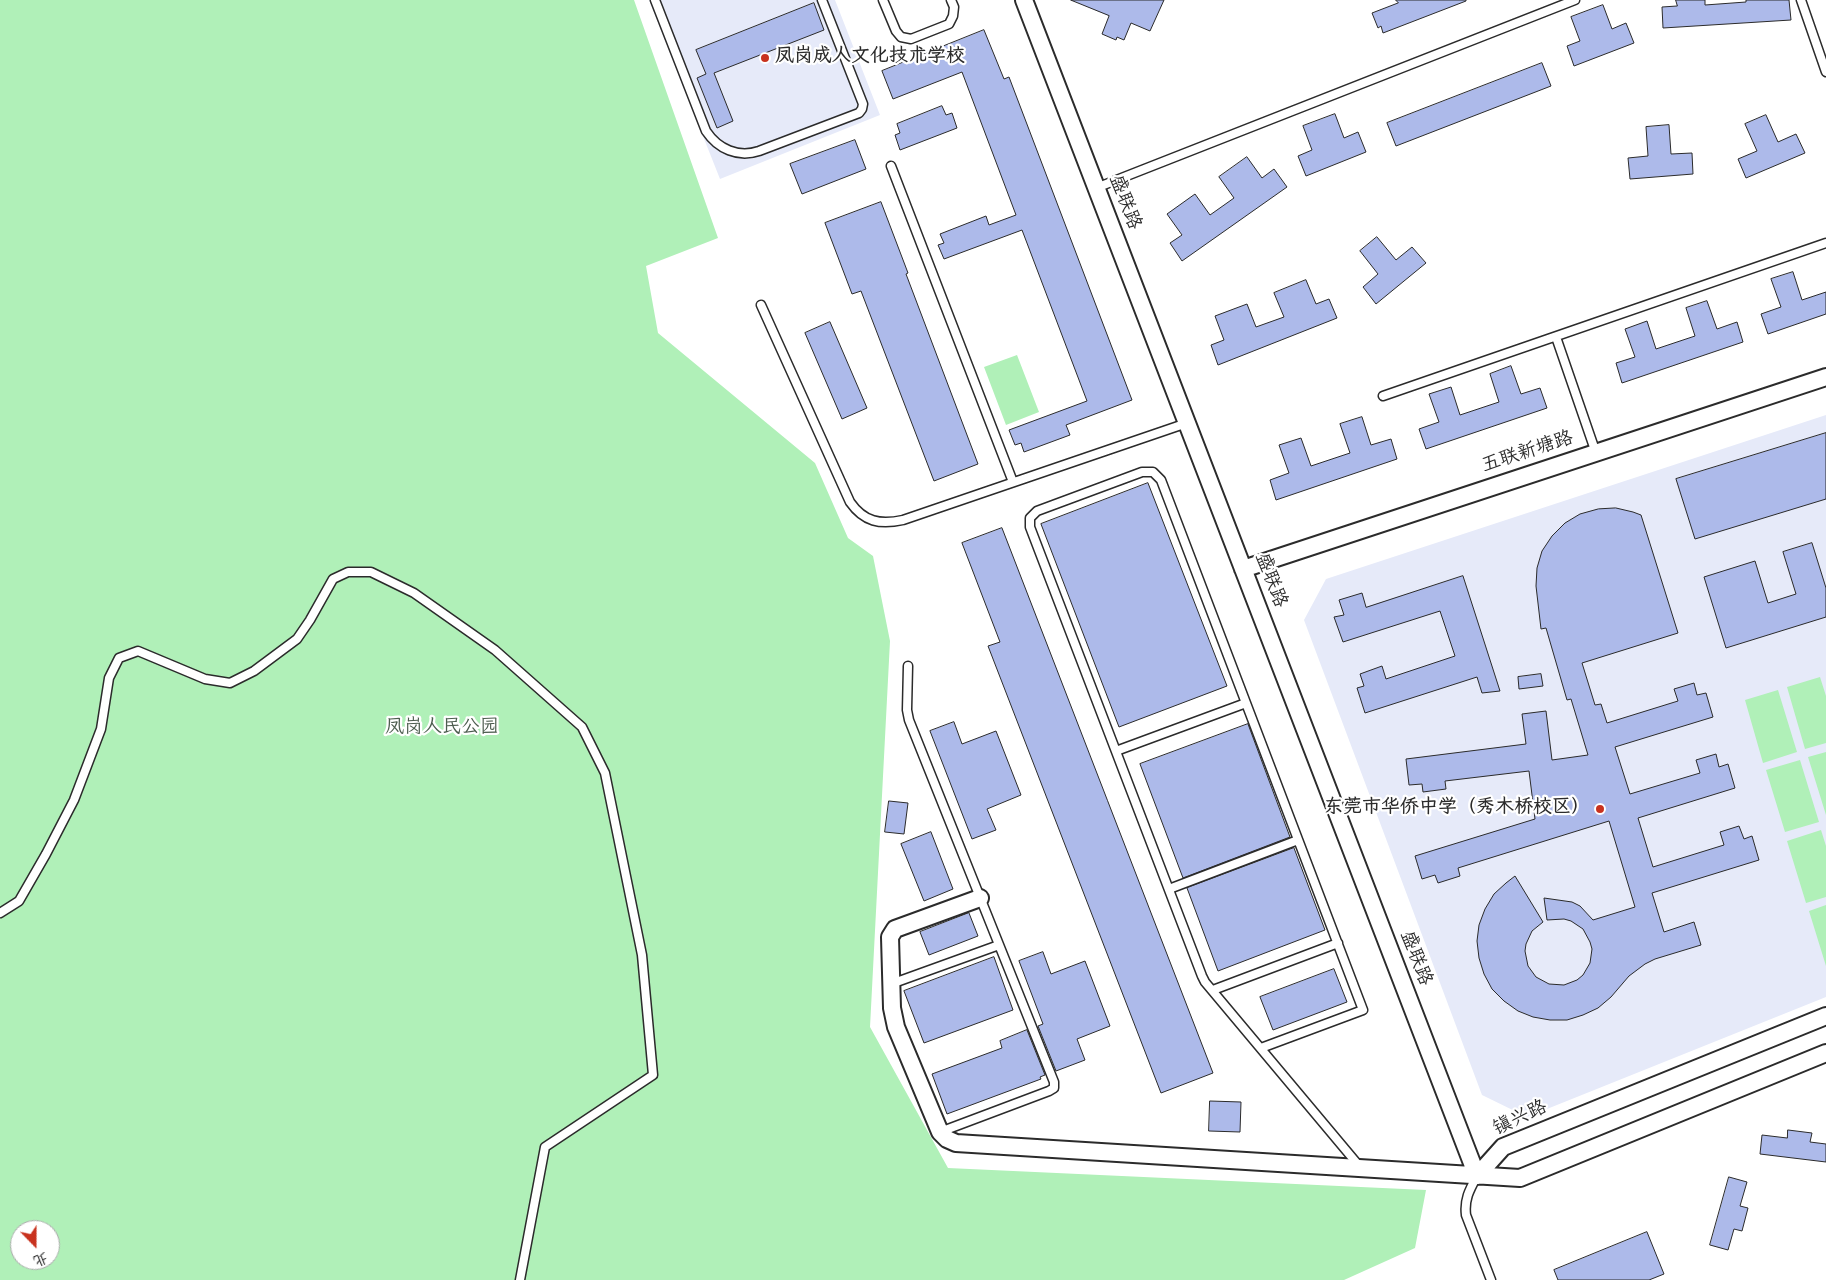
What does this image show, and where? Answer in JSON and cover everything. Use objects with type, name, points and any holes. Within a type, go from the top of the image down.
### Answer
[{"type":"street","name":"盛联路","points":[[1024,0],[1477,1176]]},
{"type":"street","name":"五联新塘路","points":[[1243,569],[1826,377]]},
{"type":"street","points":[[980,898],[895,929],[890,937],[892,1008],[896,1028],[940,1132],[946,1139],[956,1143],[1520,1178],[1826,1053]]},
{"type":"street","name":"镇兴路","points":[[1477,1176],[1503,1147],[1826,1016]]},
{"type":"lane","points":[[655,0],[706,131],[715,142],[739,154],[759,151],[850,117],[859,113],[862,109],[863,104],[822,0]]},
{"type":"lane","points":[[883,0],[896,31],[901,37],[910,39],[949,24],[953,16],[954,7],[951,0]]},
{"type":"lane","points":[[1096,188],[1575,0]]},
{"type":"lane","points":[[1801,0],[1826,72]]},
{"type":"lane","points":[[891,166],[1013,482]]},
{"type":"lane","points":[[1383,396],[1826,244]]},
{"type":"lane","points":[[761,305],[850,502],[856,511],[878,522],[890,522],[1187,423]]},
{"type":"lane","points":[[1556,337],[1596,453]]},
{"type":"lane","points":[[1261,1048],[1363,1010],[1161,480],[1154,472],[1142,472],[1037,511],[1030,518],[1030,527],[1202,976],[1261,1048],[1362,1168]]},
{"type":"lane","points":[[0,913],[19,901],[74,800],[100,729],[109,678],[120,658],[138,651],[205,679],[230,682],[254,671],[297,639],[334,579],[348,572],[371,572],[422,599],[495,650],[582,727],[605,773],[642,955],[652,1075],[545,1147],[520,1280]]},
{"type":"lane","points":[[908,666],[907,710],[910,720],[1054,1082],[1054,1088],[1049,1091],[940,1132]]},
{"type":"lane","points":[[1116,751],[1246,703]]},
{"type":"lane","points":[[1169,889],[1298,840]]},
{"type":"lane","points":[[1213,990],[1338,943]]},
{"type":"lane","points":[[891,984],[999,945]]},
{"type":"lane","points":[[1477,1176],[1464,1204],[1491,1280]]},
{"type":"shaded area","name":"凤岗成人文化技术学校","points":[[649,0],[835,0],[880,115],[720,179]]},
{"type":"shaded area","name":"东莞市华侨中学（秀木桥校区）","points":[[1826,415],[1826,997],[1527,1117],[1482,1095],[1304,620],[1326,579]]},
{"type":"green space","name":"凤岗人民公园","points":[[0,0],[634,0],[718,238],[646,266],[658,333],[815,463],[848,538],[873,556],[890,641],[870,1027],[948,1168],[1426,1190],[1415,1248],[1344,1280],[0,1280]]},
{"type":"green space","points":[[1017,355],[1039,412],[1006,425],[984,367]]},
{"type":"green space","points":[[1820,677],[1826,696],[1826,743],[1805,749],[1787,687]]},
{"type":"green space","points":[[1778,690],[1797,752],[1763,763],[1745,700]]},
{"type":"green space","points":[[1826,752],[1826,815],[1808,757]]},
{"type":"green space","points":[[1800,760],[1819,822],[1785,832],[1766,770]]},
{"type":"green space","points":[[1821,830],[1826,846],[1826,897],[1806,903],[1787,841]]},
{"type":"green space","points":[[1826,905],[1826,966],[1809,911]]},
{"type":"building","points":[[1071,0],[1164,0],[1150,31],[1131,23],[1124,40],[1117,37],[1116,40],[1102,34],[1109,16]]},
{"type":"building","points":[[1396,0],[1466,1],[1383,33],[1381,26],[1378,28],[1372,13],[1398,3]]},
{"type":"building","points":[[1676,0],[1705,0],[1705,5],[1746,2],[1746,0],[1789,0],[1791,20],[1663,28],[1662,7],[1677,6]]},
{"type":"building","points":[[814,3],[824,30],[714,73],[733,121],[717,128],[697,78],[706,74],[696,50]]},
{"type":"building","points":[[1603,5],[1612,29],[1626,23],[1634,43],[1574,66],[1567,46],[1580,41],[1571,17]]},
{"type":"building","points":[[984,30],[1004,79],[1009,77],[1132,400],[1066,425],[1070,435],[1024,452],[1021,443],[1015,445],[1009,430],[1087,401],[1022,230],[944,259],[938,245],[944,243],[940,234],[986,216],[989,225],[1016,215],[962,72],[893,99],[882,71]]},
{"type":"building","points":[[1542,63],[1551,86],[1396,146],[1387,123]]},
{"type":"building","points":[[942,106],[946,115],[952,113],[957,128],[900,150],[895,135],[900,133],[897,124]]},
{"type":"building","points":[[1335,114],[1344,138],[1358,132],[1366,152],[1306,176],[1298,156],[1312,150],[1303,126]]},
{"type":"building","points":[[1766,115],[1778,142],[1796,134],[1805,153],[1746,178],[1738,159],[1757,151],[1745,124]]},
{"type":"building","points":[[1669,125],[1671,154],[1692,153],[1693,174],[1630,179],[1628,158],[1648,156],[1646,127]]},
{"type":"building","points":[[855,140],[866,169],[802,194],[790,164]]},
{"type":"building","points":[[1247,157],[1262,178],[1274,169],[1287,187],[1182,261],[1170,243],[1182,235],[1167,214],[1195,194],[1210,215],[1234,198],[1219,177]]},
{"type":"building","points":[[881,202],[908,273],[906,274],[978,464],[934,481],[861,291],[852,294],[825,223]]},
{"type":"building","points":[[1377,237],[1396,260],[1412,247],[1426,263],[1376,304],[1363,287],[1378,274],[1360,251]]},
{"type":"building","points":[[1793,272],[1802,300],[1826,292],[1826,314],[1768,334],[1761,314],[1781,307],[1771,279]]},
{"type":"building","points":[[1306,280],[1316,304],[1329,299],[1337,318],[1218,365],[1211,345],[1224,340],[1215,316],[1247,304],[1256,327],[1284,317],[1274,293]]},
{"type":"building","points":[[1707,301],[1717,329],[1737,322],[1743,342],[1622,383],[1616,363],[1635,357],[1625,329],[1647,321],[1656,349],[1695,336],[1686,308]]},
{"type":"building","points":[[830,322],[867,408],[842,419],[805,333]]},
{"type":"building","points":[[1511,366],[1521,394],[1540,388],[1547,408],[1426,449],[1419,429],[1439,422],[1429,394],[1451,387],[1460,415],[1499,402],[1490,374]]},
{"type":"building","points":[[1362,417],[1371,445],[1391,439],[1397,459],[1276,500],[1270,480],[1289,473],[1279,445],[1301,438],[1311,466],[1350,453],[1340,424]]},
{"type":"building","points":[[1826,433],[1826,499],[1695,539],[1676,479]]},
{"type":"building","points":[[1148,483],[1227,686],[1119,727],[1041,524]]},
{"type":"building","points":[[1616,508],[1641,515],[1678,633],[1582,663],[1595,705],[1601,704],[1607,723],[1678,701],[1674,689],[1694,683],[1697,695],[1706,693],[1713,717],[1615,747],[1630,794],[1700,773],[1696,760],[1716,754],[1719,767],[1728,764],[1735,788],[1638,818],[1653,867],[1724,845],[1720,832],[1739,826],[1744,839],[1752,836],[1759,860],[1652,893],[1664,932],[1694,922],[1701,945],[1655,959],[1645,964],[1629,976],[1611,997],[1598,1008],[1567,1020],[1550,1020],[1533,1017],[1518,1011],[1492,989],[1484,974],[1479,958],[1477,941],[1479,925],[1485,909],[1494,894],[1515,876],[1543,922],[1532,931],[1526,944],[1525,951],[1528,966],[1536,977],[1549,984],[1564,985],[1577,980],[1583,975],[1590,963],[1592,949],[1590,942],[1583,929],[1571,921],[1564,919],[1547,920],[1544,898],[1572,902],[1580,906],[1593,920],[1635,907],[1609,821],[1458,868],[1460,876],[1438,883],[1435,875],[1422,879],[1415,856],[1535,819],[1529,771],[1445,781],[1446,789],[1423,792],[1422,784],[1409,785],[1406,759],[1526,744],[1522,714],[1546,711],[1552,760],[1588,755],[1571,699],[1567,700],[1546,628],[1541,629],[1536,586],[1537,568],[1542,551],[1552,536],[1565,523],[1580,514],[1598,509]]},
{"type":"building","points":[[1002,528],[1213,1073],[1161,1093],[988,646],[1000,642],[962,543]]},
{"type":"building","points":[[1812,543],[1826,588],[1826,617],[1726,648],[1704,577],[1755,561],[1768,603],[1796,594],[1783,552]]},
{"type":"building","points":[[1463,576],[1500,691],[1482,693],[1477,677],[1365,713],[1357,688],[1364,686],[1360,674],[1382,666],[1386,679],[1455,656],[1440,611],[1343,642],[1334,617],[1344,615],[1339,600],[1362,593],[1366,607]]},
{"type":"building","points":[[1541,674],[1543,686],[1519,689],[1518,677]]},
{"type":"building","points":[[954,722],[962,744],[996,731],[1021,795],[987,809],[996,830],[972,839],[930,731]]},
{"type":"building","points":[[1248,724],[1290,837],[1183,878],[1140,764]]},
{"type":"building","points":[[889,801],[908,803],[904,834],[885,832]]},
{"type":"building","points":[[931,832],[953,889],[924,901],[901,844]]},
{"type":"building","points":[[1294,848],[1325,930],[1218,971],[1187,888]]},
{"type":"building","points":[[969,913],[978,936],[929,955],[920,932]]},
{"type":"building","points":[[1043,952],[1051,974],[1085,961],[1110,1026],[1077,1039],[1085,1060],[1056,1071],[1038,1026],[1043,1024],[1019,961]]},
{"type":"building","points":[[994,957],[1013,1010],[924,1043],[904,991]]},
{"type":"building","points":[[1334,969],[1347,1002],[1273,1030],[1260,997]]},
{"type":"building","points":[[1027,1030],[1045,1075],[1040,1077],[1041,1079],[947,1114],[932,1074],[1002,1048],[1000,1041]]},
{"type":"building","points":[[1210,1101],[1241,1102],[1240,1132],[1209,1131]]},
{"type":"building","points":[[1788,1130],[1812,1133],[1810,1142],[1826,1144],[1826,1162],[1760,1154],[1762,1135],[1787,1138]]},
{"type":"building","points":[[1729,1177],[1747,1182],[1740,1206],[1748,1208],[1742,1231],[1734,1229],[1728,1250],[1710,1245]]},
{"type":"building","points":[[1647,1232],[1664,1274],[1649,1280],[1558,1280],[1554,1270]]},
{"type":"place","name":"凤岗成人文化技术学校","points":[[765,58]]},
{"type":"place","name":"东莞市华侨中学（秀木桥校区）","points":[[1600,809]]}]
